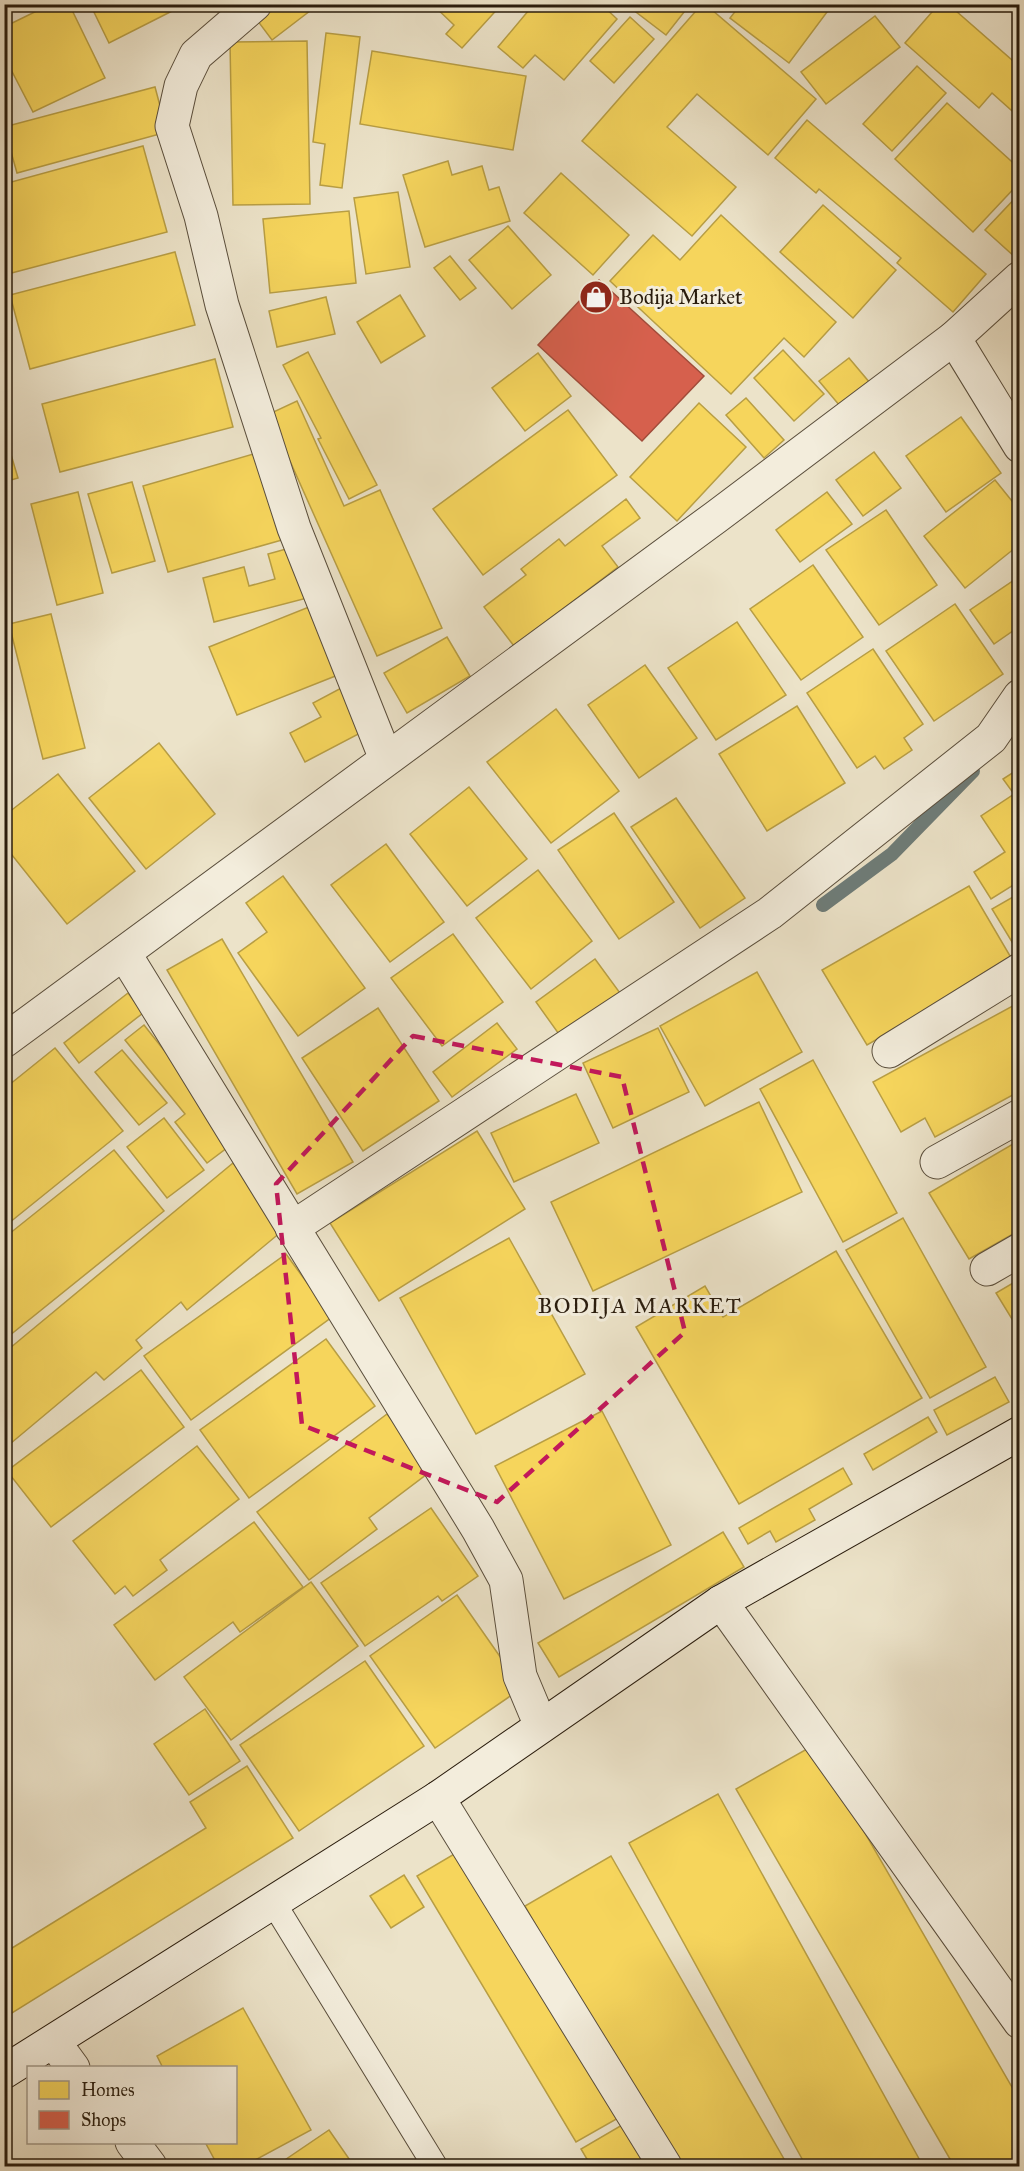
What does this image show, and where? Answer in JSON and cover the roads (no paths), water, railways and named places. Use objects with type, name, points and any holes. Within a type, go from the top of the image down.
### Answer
[{"type":"street","points":[[255,4],[196,55],[181,86],[172,126],[201,216],[222,305],[294,528],[386,759]]},
{"type":"street","points":[[4,1041],[716,517],[954,338],[1020,278]]},
{"type":"street","points":[[954,338],[1020,446]]},
{"type":"street","points":[[292,1228],[770,913],[991,738],[1020,696]]},
{"type":"street","points":[[124,953],[472,1519],[506,1581],[520,1676],[541,1726]]},
{"type":"street","points":[[889,1051],[1020,970]]},
{"type":"street","points":[[937,1162],[1020,1116]]},
{"type":"street","points":[[987,1269],[1020,1250]]},
{"type":"street","points":[[4,2072],[63,2055],[273,1902],[438,1798],[721,1602],[1019,1433]]},
{"type":"street","points":[[721,1602],[1020,2022]]},
{"type":"street","points":[[438,1798],[665,2166]]},
{"type":"street","points":[[134,2144],[150,2166]]},
{"type":"lane","points":[[273,1902],[435,2166]]},
{"type":"waterway","points":[[823,905],[892,854],[973,771]]},
{"type":"place","name":"Bodija Market","points":[[596,297]]},
{"type":"district","name":"BODIJA MARKET","points":[[640,1305]]}]
